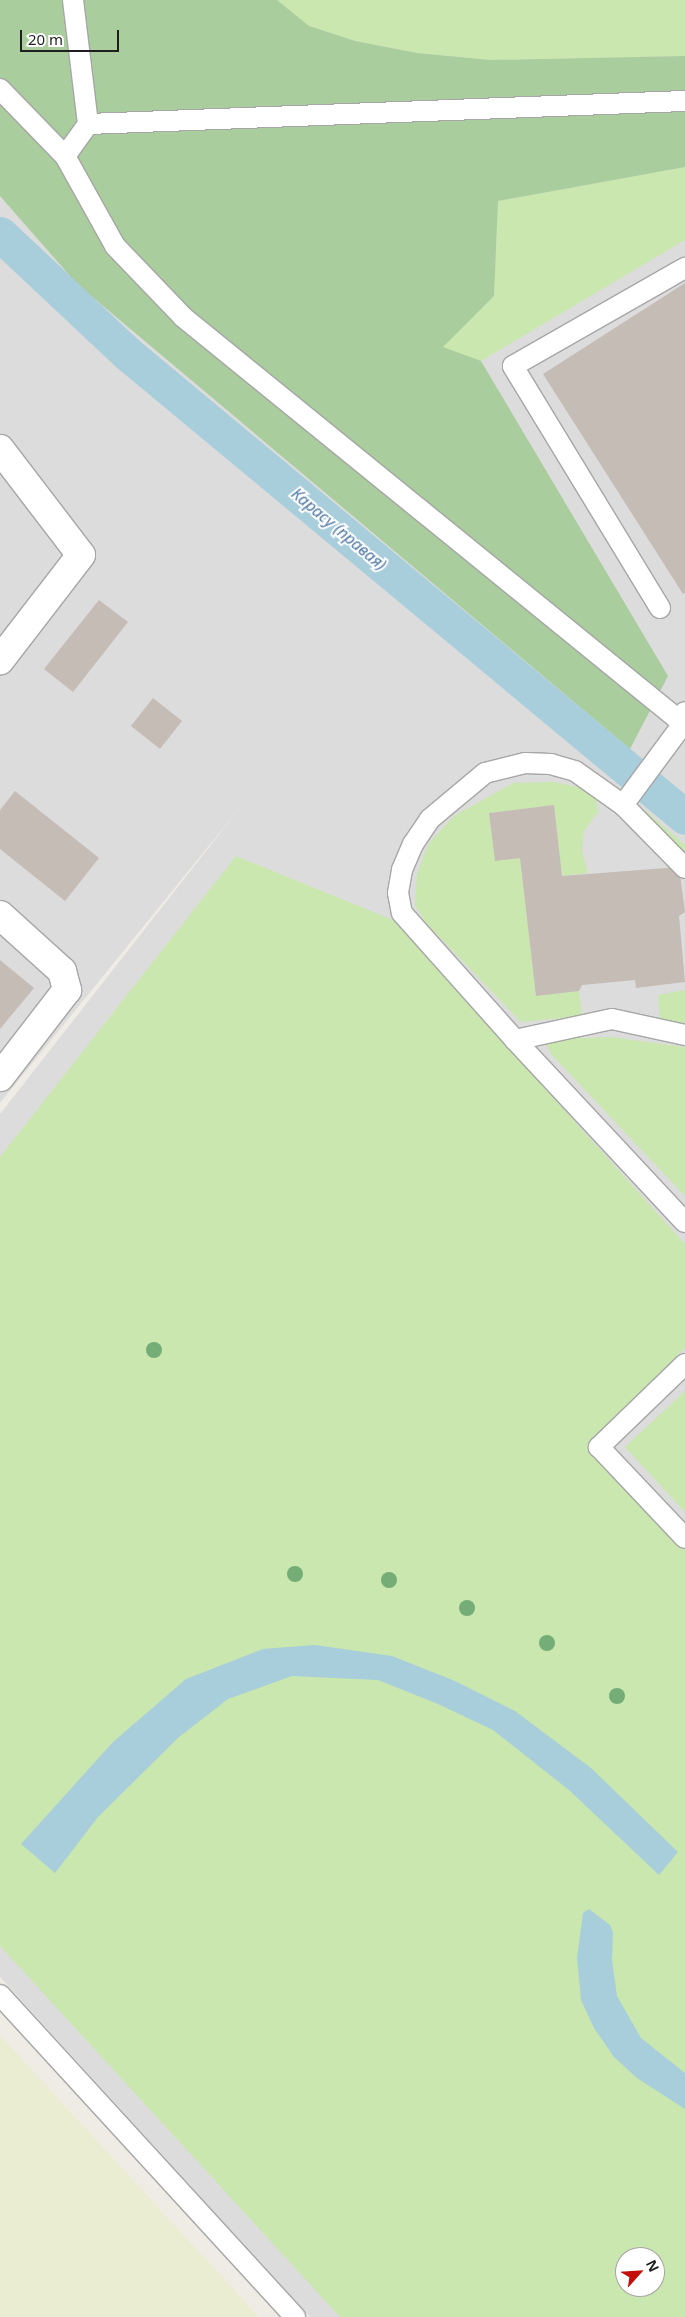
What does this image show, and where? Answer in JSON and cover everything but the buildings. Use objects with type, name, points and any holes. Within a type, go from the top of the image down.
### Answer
[{"type":"street","points":[[0,449],[81,555],[0,660]]},
{"type":"street","points":[[0,915],[62,971],[67,990],[0,1077]]},
{"type":"lane","points":[[65,156],[88,124],[73,0]]},
{"type":"lane","points":[[0,89],[65,156],[115,246],[183,317],[684,722],[623,805]]},
{"type":"lane","points":[[88,124],[685,101]]},
{"type":"lane","points":[[660,608],[513,366],[685,268]]},
{"type":"lane","points":[[685,868],[623,805],[576,771],[551,764],[506,766],[485,773],[430,819],[413,844],[402,870],[398,893],[402,913],[515,1040],[685,1222]]},
{"type":"lane","points":[[515,1040],[612,1019],[685,1035]]},
{"type":"lane","points":[[685,1364],[599,1447],[685,1538]]},
{"type":"lane","points":[[0,1995],[295,2317]]},
{"type":"shaded area","points":[[0,0],[685,0],[685,2317],[310,2317],[0,1977],[0,1114],[242,805],[0,1103]]},
{"type":"green space","points":[[0,0],[277,0],[309,26],[355,41],[417,53],[490,60],[685,56],[685,167],[498,201],[494,296],[443,347],[481,361],[668,676],[630,749],[78,285],[0,196]]},
{"type":"green space","points":[[277,0],[685,0],[685,56],[490,60],[417,53],[355,41],[309,26]]},
{"type":"green space","points":[[685,167],[685,240],[481,361],[442,347],[494,296],[498,201]]},
{"type":"green space","points":[[555,782],[585,789],[596,798],[598,812],[584,831],[582,850],[588,873],[562,876],[554,805],[489,813],[495,860],[520,858],[536,996],[579,991],[582,1016],[521,1022],[426,923],[415,905],[417,874],[429,843],[454,816],[513,783]]},
{"type":"green space","points":[[646,811],[685,845],[685,859],[645,819]]},
{"type":"green space","points":[[236,856],[393,920],[685,1244],[685,1348],[598,1435],[595,1454],[685,1550],[685,2317],[340,2317],[0,1946],[0,1157]]},
{"type":"green space","points":[[685,990],[685,1028],[660,1024],[658,995]]},
{"type":"green space","points":[[611,1037],[685,1047],[685,1196],[551,1054],[547,1046],[551,1039]]},
{"type":"green space","points":[[685,1391],[685,1512],[625,1447]]},
{"type":"green space","points":[[0,2035],[259,2317],[0,2317]]},
{"type":"water","points":[[315,1645],[392,1656],[455,1681],[515,1711],[591,1768],[678,1852],[659,1875],[569,1790],[493,1730],[438,1704],[378,1680],[292,1676],[228,1699],[179,1737],[98,1817],[55,1873],[21,1844],[113,1742],[186,1679],[263,1649]]},
{"type":"water","points":[[589,1909],[610,1925],[613,1933],[612,1960],[617,1996],[641,2038],[685,2073],[685,2109],[637,2078],[614,2057],[594,2028],[581,2000],[577,1958],[583,1913]]},
{"type":"waterway","name":"Карасу (правая)","points":[[0,234],[128,354],[685,817]]}]
